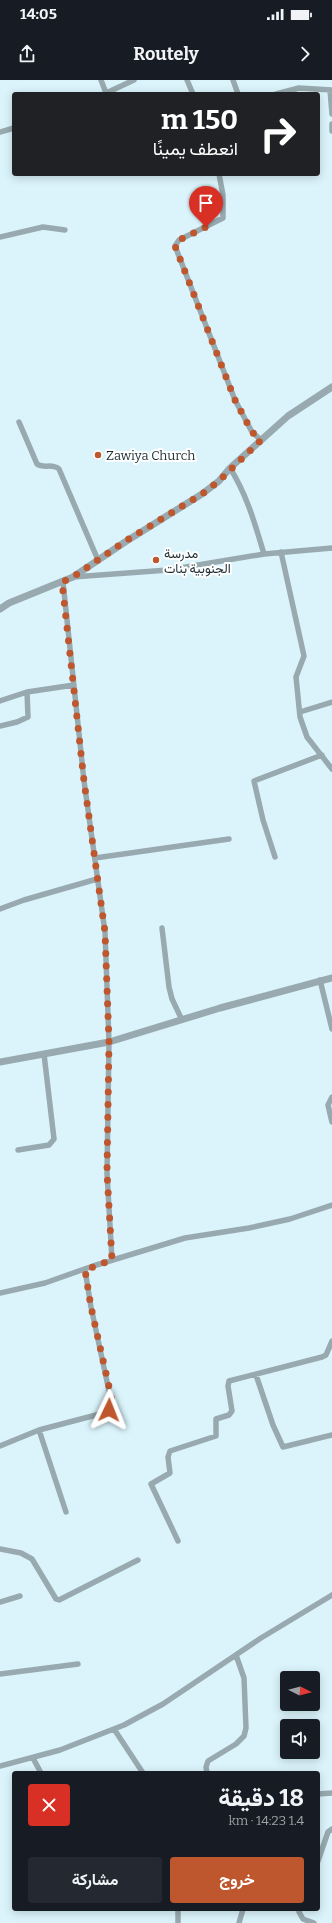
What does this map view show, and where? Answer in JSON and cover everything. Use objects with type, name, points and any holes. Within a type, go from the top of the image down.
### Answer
[{"type":"street","points":[[101,80],[104,92]]},
{"type":"street","points":[[109,92],[134,80]]},
{"type":"street","points":[[187,80],[192,92]]},
{"type":"street","points":[[233,80],[237,92]]},
{"type":"street","points":[[284,92],[299,88],[331,90],[332,114]]},
{"type":"street","points":[[332,124],[332,131]]},
{"type":"street","points":[[0,132],[12,129]]},
{"type":"street","points":[[219,176],[223,195],[223,218],[179,240],[175,246],[235,400],[248,426],[261,440]]},
{"type":"street","points":[[0,237],[43,226],[64,230]]},
{"type":"street","points":[[0,609],[9,603],[73,577],[202,494],[219,481],[230,468],[288,416],[332,387]]},
{"type":"street","points":[[19,422],[37,464],[40,467],[52,465],[59,470],[98,560]]},
{"type":"street","points":[[230,468],[240,483],[250,508],[264,554]]},
{"type":"street","points":[[73,577],[168,570],[264,554],[332,548]]},
{"type":"street","points":[[281,552],[304,656],[296,677],[300,712],[306,737],[332,768]]},
{"type":"street","points":[[62,582],[84,781],[105,932],[109,1042],[107,1172],[112,1260]]},
{"type":"street","points":[[0,701],[27,692],[74,685]]},
{"type":"street","points":[[0,726],[18,722],[28,717],[27,692]]},
{"type":"street","points":[[300,712],[332,702]]},
{"type":"street","points":[[275,857],[262,820],[254,781],[322,755]]},
{"type":"street","points":[[94,858],[229,839]]},
{"type":"street","points":[[0,910],[24,900],[98,879]]},
{"type":"street","points":[[162,928],[169,986],[172,998],[182,1020]]},
{"type":"street","points":[[0,1062],[109,1042],[320,980],[332,978]]},
{"type":"street","points":[[320,980],[332,1029]]},
{"type":"street","points":[[18,1150],[49,1145],[54,1139],[44,1054]]},
{"type":"street","points":[[332,1097],[328,1105],[332,1122]]},
{"type":"street","points":[[0,1293],[45,1283],[112,1260],[185,1238],[290,1219],[332,1205]]},
{"type":"street","points":[[0,1446],[39,1430],[100,1414],[109,1410],[112,1405],[91,1307],[85,1270]]},
{"type":"street","points":[[178,1541],[151,1486],[151,1482],[170,1474],[168,1457],[170,1451],[216,1436],[216,1419],[229,1415],[232,1411],[228,1386],[229,1381],[322,1357],[326,1355],[332,1341]]},
{"type":"street","points":[[256,1375],[273,1425],[283,1447],[332,1435]]},
{"type":"street","points":[[39,1430],[66,1512]]},
{"type":"street","points":[[0,1549],[21,1553],[32,1559],[56,1599],[59,1600],[138,1560]]},
{"type":"street","points":[[0,1766],[33,1758],[89,1740],[163,1704],[236,1655],[332,1595]]},
{"type":"street","points":[[0,1602],[20,1596]]},
{"type":"street","points":[[207,1771],[208,1761],[236,1744],[244,1736],[246,1728],[244,1678],[236,1655]]},
{"type":"street","points":[[0,1674],[78,1664]]},
{"type":"street","points":[[114,1729],[142,1771]]},
{"type":"street","points":[[33,1758],[40,1771]]},
{"type":"street","points":[[320,1794],[332,1793]]},
{"type":"street","points":[[320,1855],[328,1832],[332,1829]]},
{"type":"street","points":[[178,1911],[178,1923]]},
{"type":"street","points":[[239,1923],[242,1911]]},
{"type":"street","points":[[300,1911],[303,1919],[314,1923]]},
{"type":"place","name":"Zawiya Church","points":[[98,455]]},
{"type":"place","name":"مدرسة الجنوبية بنات","points":[[156,560]]},
{"type":"route","points":[[109,1410],[112,1405],[112,1400],[91,1307],[85,1270],[112,1260],[107,1172],[109,1042],[106,944],[102,904],[84,781],[62,582],[73,577],[124,542],[202,494],[219,481],[230,468],[261,440],[252,432],[235,400],[175,246],[176,242],[179,240],[206,227]]}]
